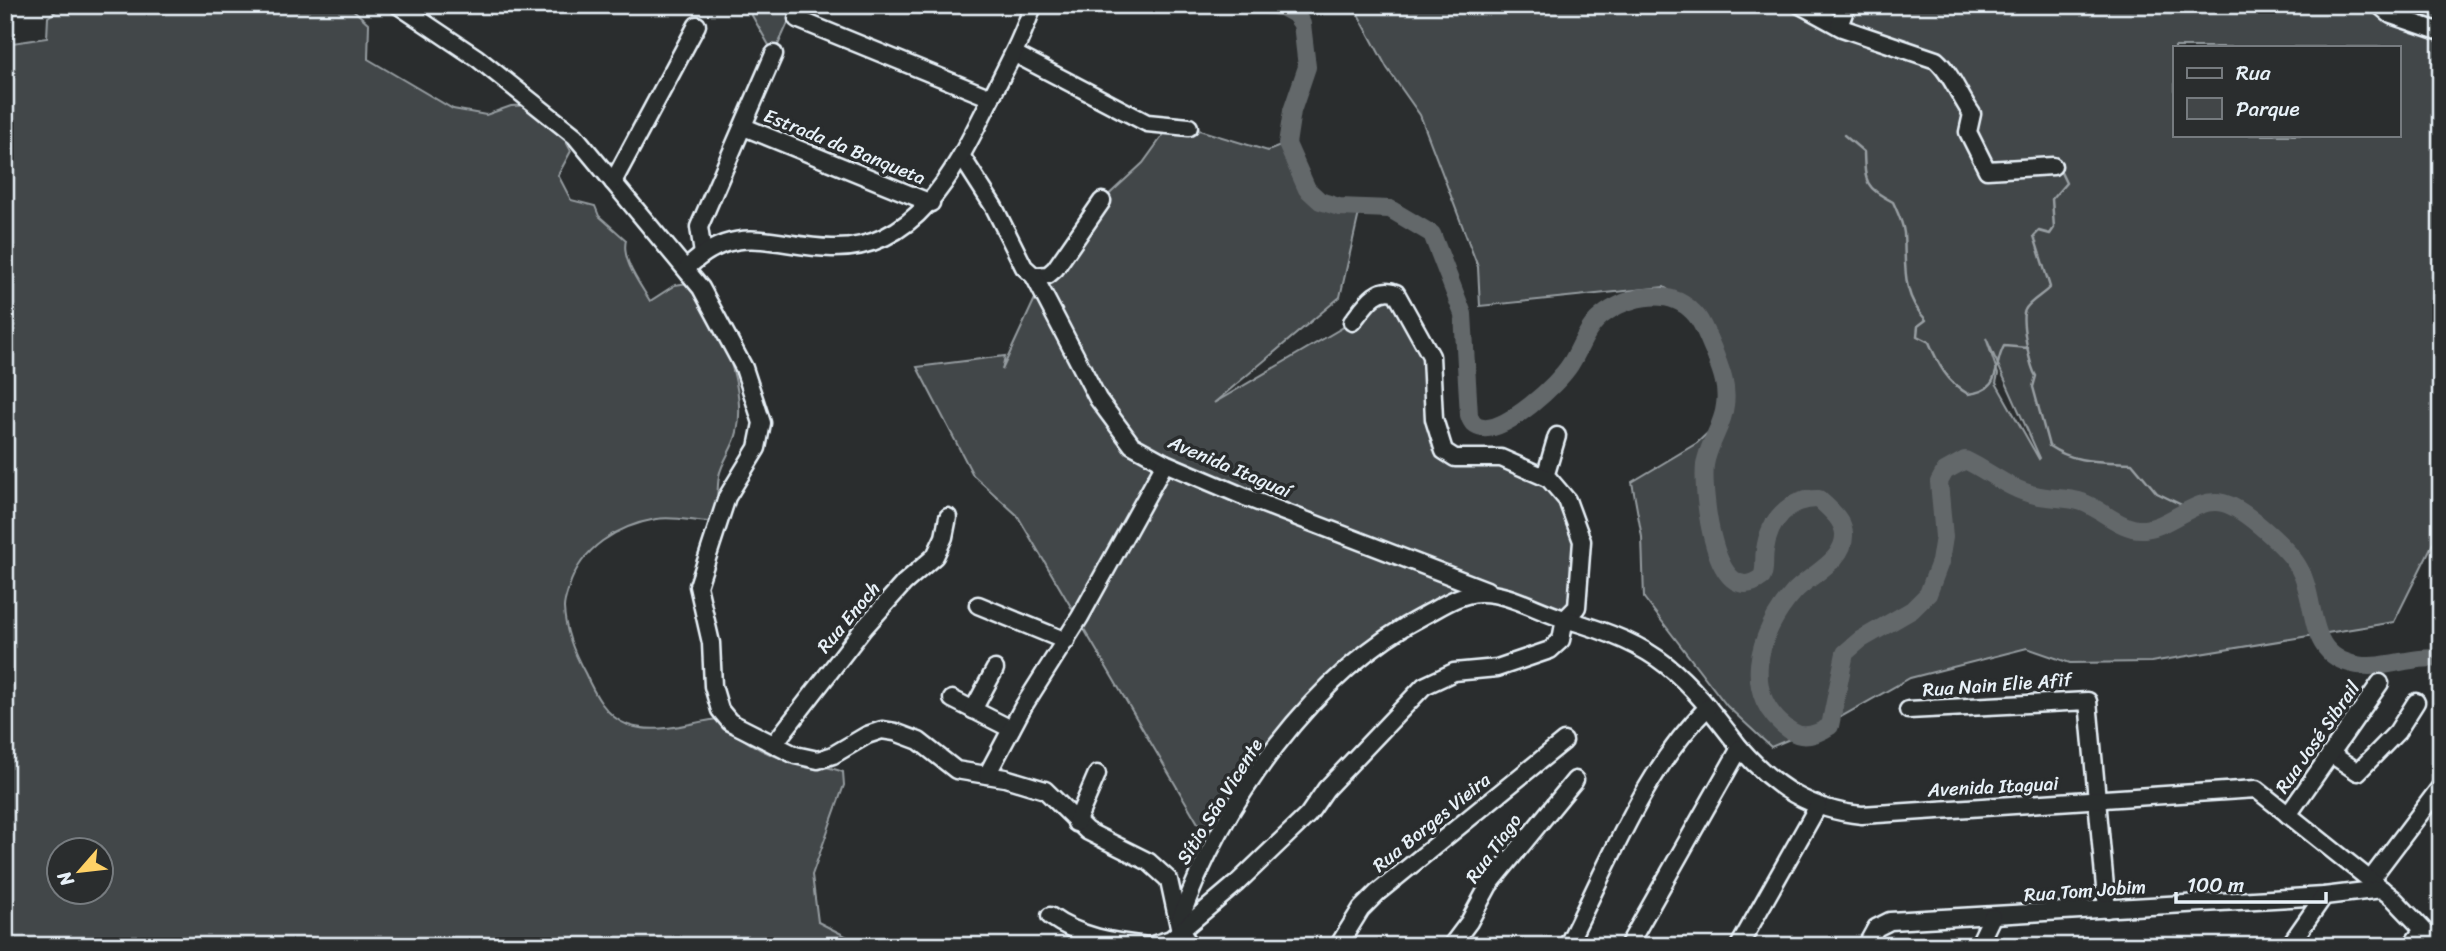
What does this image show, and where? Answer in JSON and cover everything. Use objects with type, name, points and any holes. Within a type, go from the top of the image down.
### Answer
[{"type":"street","points":[[398,5],[477,58],[575,136],[687,268],[729,335],[749,379],[762,423],[757,448],[727,497],[698,586],[711,643],[713,687],[720,710],[730,722],[794,755],[818,760],[833,755],[867,735],[882,730],[895,732],[919,741],[956,770],[1045,790],[1076,823],[1155,866],[1169,880],[1180,925],[1191,946]]},
{"type":"street","name":"Estrada da Banqueta","points":[[687,268],[718,244],[739,238],[831,248],[852,247],[900,230],[931,203],[962,157],[1015,54],[1033,5]]},
{"type":"street","points":[[1800,5],[1839,26],[1936,60],[1948,69],[1957,93],[1972,114],[1968,132],[1987,170],[2053,166]]},
{"type":"street","points":[[1839,26],[1847,5]]},
{"type":"street","points":[[2379,5],[2391,15],[2441,32]]},
{"type":"street","points":[[797,19],[991,98]]},
{"type":"street","points":[[613,182],[697,25]]},
{"type":"street","points":[[703,254],[699,227],[774,54]]},
{"type":"street","points":[[1015,54],[1147,123],[1189,127]]},
{"type":"street","name":"Estrada da Banqueta","points":[[744,127],[931,203]]},
{"type":"street","points":[[962,157],[994,207],[1024,267],[1034,276],[1048,275],[1055,269],[1102,201]]},
{"type":"street","name":"Avenida Itaguaí","points":[[1034,276],[1098,399],[1132,444],[1165,463],[1496,594]]},
{"type":"street","points":[[1050,916],[1071,931],[1119,943],[1149,946],[1171,939],[1180,925],[1237,883],[1308,815],[1326,789],[1424,686],[1454,672],[1497,668],[1550,650],[1561,640],[1565,619],[1577,607],[1582,541],[1567,500],[1560,489],[1545,477],[1501,458],[1455,458],[1444,451],[1434,419],[1432,356],[1396,293],[1388,290],[1380,292],[1352,322]]},
{"type":"street","points":[[1545,477],[1557,436]]},
{"type":"street","points":[[987,775],[1011,729],[1066,641],[1165,463]]},
{"type":"street","name":"Rua Enoch","points":[[774,744],[863,629],[904,583],[935,556],[944,537],[948,517]]},
{"type":"street","name":"Sítio São Vicente","points":[[1180,925],[1194,881],[1212,846],[1265,760],[1340,674],[1399,628],[1459,597],[1496,594],[1565,619]]},
{"type":"street","points":[[978,606],[1066,641]]},
{"type":"street","points":[[1565,619],[1649,650],[1686,680],[1740,748],[1628,946]]},
{"type":"street","points":[[973,710],[995,669]]},
{"type":"street","name":"Rua José Sibrail","points":[[2288,815],[2379,683]]},
{"type":"street","points":[[952,699],[1011,729]]},
{"type":"street","name":"Rua Nain Elie Afif","points":[[1908,710],[2088,701],[2098,800]]},
{"type":"street","points":[[2330,754],[2358,772],[2397,732],[2416,702]]},
{"type":"street","points":[[1567,946],[1660,765],[1689,725],[1708,707]]},
{"type":"street","name":"Rua Borges Vieira","points":[[1338,946],[1361,909],[1377,893],[1564,741]]},
{"type":"street","name":"Avenida Itaguai","points":[[1740,748],[1764,776],[1793,797],[1818,806],[1862,815],[2256,789],[2376,885],[2439,946]]},
{"type":"street","points":[[1076,823],[1097,774]]},
{"type":"street","name":"Rua Tiago","points":[[1451,946],[1469,922],[1489,885],[1575,780]]},
{"type":"street","points":[[2376,885],[2441,786]]},
{"type":"street","points":[[2098,800],[2107,909]]},
{"type":"street","points":[[1739,946],[1818,806]]},
{"type":"street","name":"Rua Tom Jobim","points":[[1866,946],[1876,929],[1890,921],[2324,896],[2376,885]]},
{"type":"street","points":[[2289,946],[2324,896]]},
{"type":"street","points":[[1979,946],[1992,917]]},
{"type":"street","points":[[2411,946],[2422,931]]},
{"type":"green space","points":[[64,5],[348,5],[369,24],[368,59],[453,109],[486,115],[511,106],[533,105],[562,134],[571,151],[558,175],[571,200],[595,206],[599,216],[626,240],[629,264],[650,301],[675,285],[688,283],[710,313],[728,353],[738,395],[739,414],[737,432],[721,470],[716,506],[709,522],[656,519],[628,527],[602,541],[582,561],[565,600],[566,625],[571,642],[597,696],[613,716],[628,725],[650,729],[717,719],[748,742],[774,756],[843,772],[844,785],[812,875],[818,922],[865,946],[5,946],[5,44],[47,38],[48,17]]},
{"type":"green space","points":[[746,5],[796,5],[774,54]]},
{"type":"green space","points":[[1353,5],[2441,5],[2441,527],[2394,622],[2151,662],[2070,663],[2027,648],[1910,678],[1837,719],[1771,747],[1727,706],[1644,598],[1642,537],[1632,482],[1697,443],[1716,425],[1723,379],[1688,303],[1664,287],[1480,306],[1478,267],[1420,115],[1387,68]],"holes":[[[1986,338],[2040,458],[1996,383],[1998,374]]]},
{"type":"green space","points":[[1169,127],[1189,127],[1268,151],[1283,145],[1297,176],[1309,193],[1327,199],[1362,200],[1340,297],[1214,403],[1352,322],[1372,298],[1396,293],[1431,356],[1444,451],[1501,458],[1560,490],[1582,541],[1577,607],[1549,614],[1496,594],[1459,597],[1399,628],[1265,760],[1212,847],[1017,515],[973,475],[917,367],[1005,356],[1002,370],[1038,292],[1102,201],[1143,163]]},
{"type":"waterway","points":[[1264,5],[1282,7],[1295,14],[1302,24],[1307,67],[1292,111],[1287,144],[1307,189],[1320,201],[1339,207],[1390,209],[1432,234],[1463,314],[1469,415],[1475,425],[1493,427],[1518,415],[1531,405],[1564,374],[1597,320],[1619,305],[1645,297],[1658,297],[1683,304],[1696,315],[1713,349],[1723,377],[1726,398],[1724,413],[1705,465],[1709,522],[1722,565],[1732,579],[1746,584],[1762,577],[1764,554],[1771,530],[1782,513],[1798,502],[1819,499],[1838,518],[1843,528],[1843,543],[1839,552],[1794,592],[1781,608],[1763,645],[1759,682],[1764,700],[1775,717],[1796,734],[1811,735],[1830,726],[1845,653],[1860,640],[1912,610],[1928,594],[1940,562],[1944,537],[1939,482],[1945,471],[1965,460],[2016,489],[2082,502],[2136,529],[2154,527],[2203,504],[2213,502],[2232,506],[2265,530],[2294,560],[2305,582],[2321,640],[2328,651],[2340,660],[2367,666],[2441,659]]},
{"type":"waterway","points":[[1844,135],[1864,152],[1868,183],[1893,202],[1898,213],[1904,233],[1906,280],[1912,300],[1926,320],[1918,326],[1917,336],[1929,342],[1949,378],[1968,394],[1979,392],[1992,383],[2004,346],[2028,348]]},
{"type":"waterway","points":[[2058,166],[2066,183],[2052,199],[2054,228],[2050,234],[2039,231],[2034,236],[2050,287],[2030,304],[2024,315],[2026,343],[2036,376],[2033,387],[2049,446],[2079,459],[2132,463],[2157,493],[2192,510]]}]
